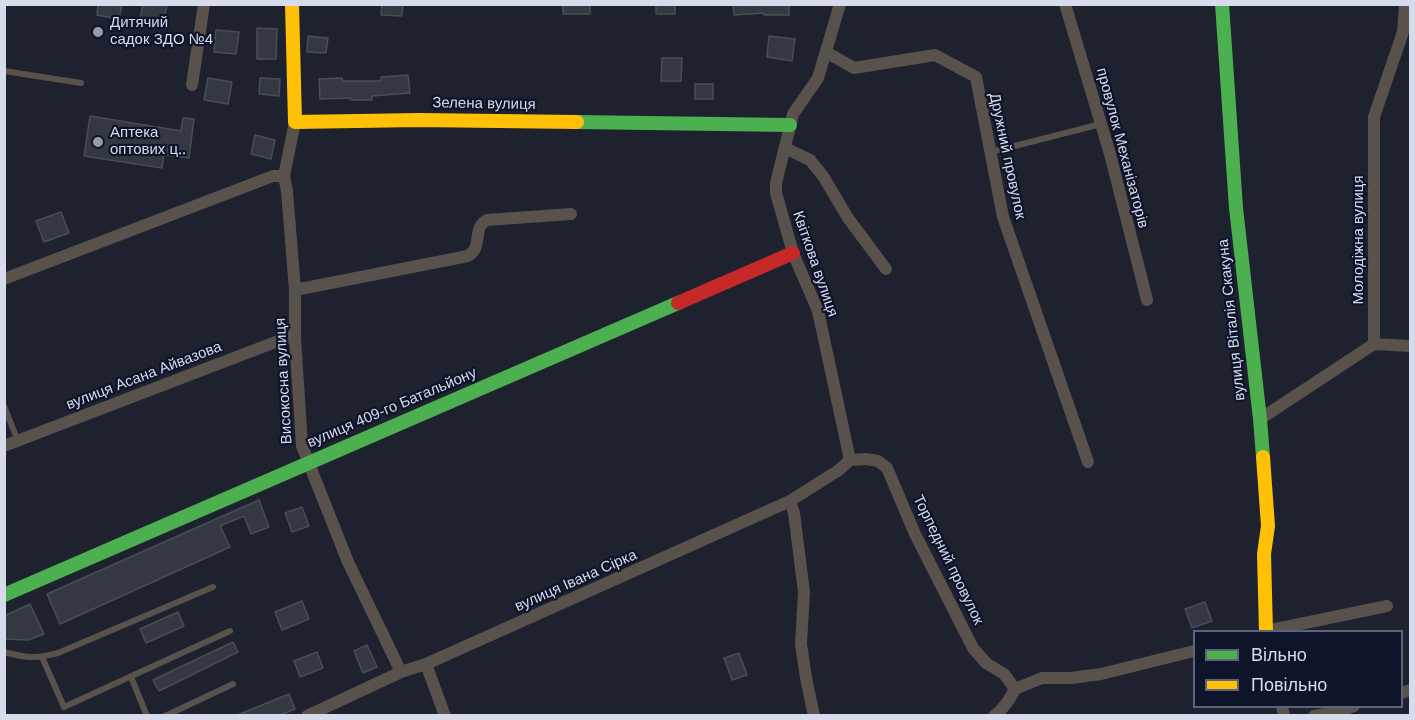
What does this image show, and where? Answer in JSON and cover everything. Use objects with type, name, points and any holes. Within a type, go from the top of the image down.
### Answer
[{"type":"street","points":[[192,86],[204,4]]},
{"type":"street","points":[[292,4],[295,122]]},
{"type":"street","name":"Квіткова вулиця","points":[[840,4],[818,78],[793,114],[776,183],[776,194],[793,253],[818,311],[850,460]]},
{"type":"street","name":"провулок Механізаторів","points":[[1065,4],[1110,154],[1147,300]]},
{"type":"street","name":"вулиця Віталія Скакуна","points":[[1222,4],[1236,208],[1260,419],[1269,526],[1264,554],[1266,630]]},
{"type":"street","name":"Молодіжна вулиця","points":[[1374,344],[1374,117],[1407,36],[1405,4]]},
{"type":"street","name":"Дружний провулок","points":[[826,52],[854,68],[935,55],[976,77],[1003,217],[1088,462]]},
{"type":"street","name":"Зелена вулиця","points":[[295,122],[419,120],[790,125]]},
{"type":"street","name":"Високосна вулиця","points":[[295,122],[284,176],[295,290],[295,337],[302,446],[348,562],[401,672]]},
{"type":"street","points":[[784,148],[810,160],[823,176],[848,218],[886,269]]},
{"type":"street","points":[[4,279],[273,176],[284,176]]},
{"type":"street","points":[[295,290],[468,256],[476,248],[479,227],[487,220],[571,214]]},
{"type":"street","name":"вулиця 409-го Батальйону","points":[[4,595],[793,253]]},
{"type":"street","name":"вулиця Асана Айвазова","points":[[4,446],[286,338],[295,337]]},
{"type":"street","points":[[1260,419],[1374,344],[1410,346]]},
{"type":"street","name":"вулиця Івана Сірка","points":[[311,714],[401,672],[426,664],[790,501],[839,470],[850,460]]},
{"type":"street","name":"Торпедний провулок","points":[[850,460],[878,461],[887,468],[915,534],[973,648],[986,663],[1004,674],[1015,689]]},
{"type":"street","points":[[790,501],[795,513],[804,592],[801,644],[814,716]]},
{"type":"street","points":[[1271,630],[1387,606]]},
{"type":"street","points":[[994,716],[1009,702],[1015,689],[1042,678],[1071,678],[1101,674],[1193,651]]},
{"type":"street","points":[[426,664],[445,716]]},
{"type":"street","points":[[1314,716],[1348,708]]},
{"type":"lane","points":[[4,71],[81,83]]},
{"type":"lane","points":[[990,152],[1101,124]]},
{"type":"lane","points":[[4,406],[18,441]]},
{"type":"lane","points":[[4,652],[24,657],[42,657],[58,653],[213,587]]},
{"type":"lane","points":[[42,657],[64,707],[230,631]]},
{"type":"lane","points":[[131,677],[147,716]]},
{"type":"lane","points":[[165,716],[233,684]]},
{"type":"building","points":[[98,4],[122,4],[119,19],[97,15]]},
{"type":"building","points":[[143,4],[167,4],[163,28],[139,24]]},
{"type":"building","points":[[382,4],[403,4],[402,16],[381,15]]},
{"type":"building","points":[[563,4],[590,4],[590,14],[563,14]]},
{"type":"building","points":[[656,4],[675,4],[675,14],[656,14]]},
{"type":"building","points":[[733,4],[789,4],[789,15],[764,15],[764,13],[734,15]]},
{"type":"building","points":[[257,28],[277,29],[276,59],[257,59]]},
{"type":"building","points":[[216,30],[239,32],[236,54],[214,52]]},
{"type":"building","points":[[308,36],[328,38],[326,53],[307,52]]},
{"type":"building","points":[[769,36],[795,39],[792,61],[767,57]]},
{"type":"building","points":[[662,58],[682,58],[681,81],[661,81]]},
{"type":"building","points":[[408,75],[410,93],[372,96],[372,100],[320,99],[319,79],[381,81],[381,77]]},
{"type":"building","points":[[208,78],[232,82],[228,104],[204,100]]},
{"type":"building","points":[[260,78],[280,79],[279,96],[259,94]]},
{"type":"building","points":[[695,84],[713,84],[713,99],[695,99]]},
{"type":"building","points":[[90,116],[181,131],[183,118],[194,119],[189,158],[164,155],[162,168],[84,156]]},
{"type":"building","points":[[255,135],[275,140],[271,159],[251,154]]},
{"type":"building","points":[[61,212],[69,233],[44,242],[36,221]]},
{"type":"building","points":[[259,500],[269,527],[251,534],[244,516],[220,526],[230,547],[60,624],[47,594]]},
{"type":"building","points":[[302,507],[309,526],[292,532],[285,513]]},
{"type":"building","points":[[302,601],[309,619],[282,630],[275,612]]},
{"type":"building","points":[[1205,602],[1212,621],[1192,628],[1185,609]]},
{"type":"building","points":[[30,604],[44,634],[28,640],[4,639],[4,616]]},
{"type":"building","points":[[178,612],[184,626],[146,643],[140,629]]},
{"type":"building","points":[[233,642],[238,652],[159,691],[153,680]]},
{"type":"building","points":[[367,645],[377,667],[363,673],[354,651]]},
{"type":"building","points":[[317,652],[323,668],[300,677],[294,661]]},
{"type":"building","points":[[739,653],[747,675],[732,680],[724,658]]},
{"type":"building","points":[[289,694],[295,709],[278,716],[235,716]]},
{"type":"traffic: fast","points":[[1222,4],[1236,208],[1263,457]]},
{"type":"traffic: fast","points":[[577,122],[790,125]]},
{"type":"traffic: fast","points":[[4,595],[678,303]]},
{"type":"traffic: slow","points":[[292,4],[295,122],[419,120],[577,122]]},
{"type":"traffic: slow","points":[[1263,457],[1268,526],[1264,554],[1266,630]]},
{"type":"traffic: jam","points":[[678,303],[793,253]]},
{"type":"place","name":"Дитячий садок ЗДО №4","points":[[98,32]]},
{"type":"place","name":"Аптека оптових ц‥","points":[[98,142]]}]
